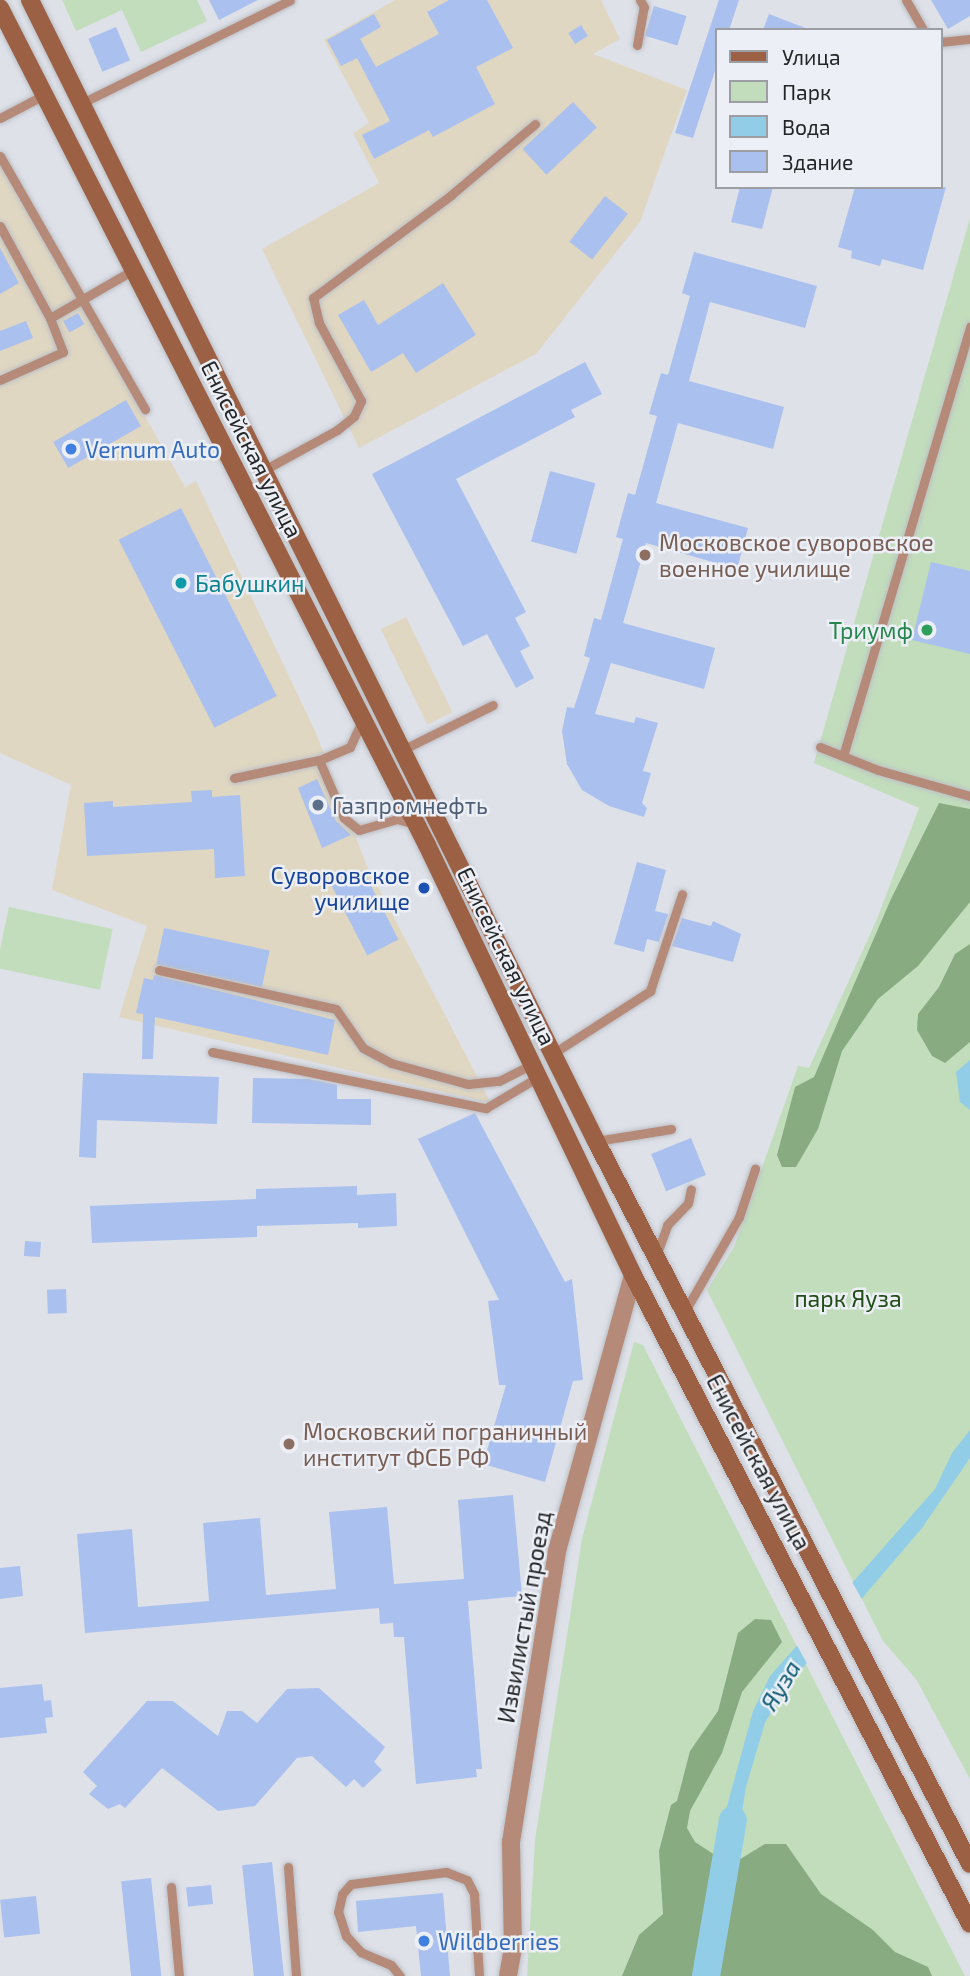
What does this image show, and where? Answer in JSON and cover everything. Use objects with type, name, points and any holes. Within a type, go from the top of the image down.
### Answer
[{"type":"main road","name":"Енисейская улица","points":[[30,0],[404,749],[552,1054],[683,1313],[970,1864]]},
{"type":"main road","name":"Енисейская улица","points":[[0,8],[416,825],[633,1275],[970,1924]]},
{"type":"street","name":"Извилистый проезд","points":[[508,1976],[513,1949],[511,1842],[557,1551],[633,1275]]},
{"type":"lane","points":[[82,103],[290,0]]},
{"type":"lane","points":[[637,45],[644,7],[640,0]]},
{"type":"lane","points":[[906,0],[922,28]]},
{"type":"lane","points":[[942,42],[970,38]]},
{"type":"lane","points":[[0,118],[44,95]]},
{"type":"lane","points":[[264,470],[337,430],[354,416],[361,401],[319,323],[313,298],[451,195],[535,124]]},
{"type":"lane","points":[[0,156],[145,409]]},
{"type":"lane","points":[[0,226],[50,318],[63,352],[0,380]]},
{"type":"lane","points":[[50,318],[134,270]]},
{"type":"lane","points":[[842,756],[970,326]]},
{"type":"lane","points":[[404,749],[493,705]]},
{"type":"lane","points":[[234,778],[319,760],[350,747],[363,719]]},
{"type":"lane","points":[[820,747],[970,796]]},
{"type":"lane","points":[[319,760],[344,818],[359,830],[397,819],[416,825]]},
{"type":"lane","points":[[552,1054],[650,991],[682,894]]},
{"type":"lane","points":[[159,970],[336,1009],[363,1048],[391,1063],[468,1084],[499,1081],[535,1070]]},
{"type":"lane","points":[[212,1052],[486,1108],[535,1070]]},
{"type":"lane","points":[[596,1141],[671,1129]]},
{"type":"lane","points":[[683,1313],[739,1217],[755,1169]]},
{"type":"lane","points":[[655,1257],[665,1228],[688,1203],[691,1189]]},
{"type":"lane","points":[[288,1867],[296,1976]]},
{"type":"lane","points":[[400,1976],[391,1965],[361,1952],[346,1936],[338,1912],[342,1894],[351,1884],[367,1878],[446,1872],[467,1880],[474,1894],[479,1976]]},
{"type":"lane","points":[[171,1887],[179,1976]]},
{"type":"shaded area","points":[[395,0],[601,0],[620,39],[593,54],[687,90],[640,222],[536,354],[359,448],[262,249],[379,183],[353,133],[369,123],[324,40]]},
{"type":"shaded area","points":[[0,159],[185,487],[196,481],[316,733],[366,864],[491,1103],[119,1017],[147,926],[52,890],[71,785],[0,753]]},
{"type":"shaded area","points":[[406,617],[452,712],[427,725],[381,629]]},
{"type":"green space","points":[[62,0],[197,0],[207,21],[141,52],[122,10],[76,31]]},
{"type":"green space","name":"парк Яуза","points":[[970,218],[970,1779],[916,1679],[883,1641],[707,1290],[734,1247],[798,1066],[809,1068],[877,919],[919,808],[814,763]]},
{"type":"green space","points":[[939,803],[970,809],[970,902],[918,966],[878,999],[842,1051],[818,1129],[796,1167],[782,1167],[777,1155],[795,1087],[814,1077],[891,899]]},
{"type":"green space","points":[[9,907],[113,929],[100,990],[0,968],[0,949]]},
{"type":"green space","points":[[970,944],[970,1042],[945,1063],[932,1056],[917,1030],[918,1014],[939,987],[955,954]]},
{"type":"green space","points":[[634,1342],[643,1345],[965,1976],[527,1976],[535,1840],[582,1539]]},
{"type":"green space","points":[[755,1619],[771,1620],[782,1642],[742,1692],[722,1753],[690,1811],[687,1828],[695,1842],[721,1859],[737,1861],[765,1844],[786,1844],[821,1894],[873,1930],[895,1952],[928,1967],[932,1976],[622,1976],[639,1935],[663,1914],[659,1851],[671,1805],[677,1801],[690,1751],[718,1711],[738,1633]]},
{"type":"water","points":[[970,1060],[970,1110],[960,1102],[956,1072]]},
{"type":"water","points":[[970,1430],[970,1458],[922,1528],[783,1691],[765,1723],[746,1787],[735,1857],[722,1856],[716,1852],[720,1832],[753,1711],[770,1676],[935,1489],[952,1453]]},
{"type":"pier","points":[[850,1578],[865,1605],[810,1669],[794,1640]]},
{"type":"building","points":[[209,0],[258,0],[219,20]]},
{"type":"building","points":[[449,0],[487,0],[513,48],[476,67],[495,104],[433,137],[429,130],[374,159],[362,135],[390,121],[357,58],[341,66],[327,40],[374,14],[381,27],[360,39],[376,67],[439,34],[427,12]]},
{"type":"building","points":[[719,0],[739,0],[730,28],[715,28],[715,71],[693,138],[675,133]]},
{"type":"building","points":[[931,0],[970,0],[970,16],[948,29]]},
{"type":"building","points":[[654,6],[687,16],[677,46],[645,36]]},
{"type":"building","points":[[769,14],[805,28],[764,28]]},
{"type":"building","points":[[581,25],[588,36],[575,44],[568,33]]},
{"type":"building","points":[[116,27],[130,60],[102,72],[88,39]]},
{"type":"building","points":[[573,102],[597,128],[546,175],[523,149]]},
{"type":"building","points":[[946,187],[923,270],[882,259],[880,266],[851,258],[852,251],[838,247],[854,189]]},
{"type":"building","points":[[739,189],[772,189],[762,229],[731,222]]},
{"type":"building","points":[[605,196],[628,214],[592,260],[569,242]]},
{"type":"building","points":[[0,248],[19,283],[0,294]]},
{"type":"building","points":[[694,252],[817,286],[805,328],[710,302],[689,381],[784,407],[773,449],[678,423],[656,503],[748,528],[737,569],[646,543],[623,623],[715,648],[704,689],[611,663],[595,714],[634,723],[636,717],[658,723],[643,771],[651,773],[642,803],[647,808],[644,817],[609,806],[582,790],[567,764],[562,731],[567,707],[574,708],[590,658],[584,656],[594,618],[601,620],[623,539],[616,537],[628,493],[635,495],[657,416],[649,414],[661,373],[668,375],[690,296],[682,293]]},
{"type":"building","points":[[443,283],[476,335],[416,373],[403,353],[371,372],[338,315],[364,300],[378,325]]},
{"type":"building","points":[[78,313],[84,324],[69,333],[63,321]]},
{"type":"building","points":[[26,321],[33,338],[0,351],[0,331]]},
{"type":"building","points":[[585,362],[602,394],[571,410],[575,417],[456,479],[526,612],[515,618],[530,646],[520,651],[534,678],[516,688],[487,634],[463,646],[372,474]]},
{"type":"building","points":[[126,400],[141,426],[68,468],[53,442]]},
{"type":"building","points":[[550,471],[595,483],[577,554],[531,542]]},
{"type":"building","name":"Бабушкин","points":[[181,508],[277,696],[214,728],[119,540]]},
{"type":"building","points":[[931,562],[970,571],[970,654],[912,640]]},
{"type":"building","points":[[317,779],[336,821],[351,835],[322,848],[298,788]]},
{"type":"building","points":[[212,790],[212,797],[240,795],[245,876],[215,878],[214,849],[87,856],[84,803],[113,801],[113,807],[192,802],[191,791]]},
{"type":"building","points":[[637,862],[666,870],[655,911],[668,914],[659,942],[647,939],[644,952],[614,944]]},
{"type":"building","points":[[363,870],[398,939],[367,955],[332,886]]},
{"type":"building","points":[[682,918],[711,926],[713,921],[741,934],[733,962],[672,946]]},
{"type":"building","points":[[164,928],[270,950],[262,987],[156,964]]},
{"type":"building","points":[[154,975],[335,1020],[328,1055],[155,1017],[153,1059],[142,1059],[143,1014],[136,1013],[144,978],[153,980]]},
{"type":"building","points":[[83,1073],[219,1077],[217,1124],[97,1120],[96,1158],[79,1157]]},
{"type":"building","points":[[253,1078],[309,1079],[337,1085],[337,1099],[371,1099],[371,1125],[252,1123]]},
{"type":"building","points":[[475,1113],[565,1282],[572,1279],[583,1380],[573,1381],[545,1482],[483,1464],[506,1385],[499,1385],[488,1301],[499,1300],[418,1139]]},
{"type":"building","points":[[691,1138],[706,1175],[666,1191],[651,1154]]},
{"type":"building","points":[[357,1186],[357,1195],[396,1193],[397,1226],[358,1228],[358,1223],[257,1226],[257,1237],[92,1243],[90,1206],[256,1199],[256,1189]]},
{"type":"building","points":[[25,1241],[41,1242],[40,1257],[24,1256]]},
{"type":"building","points":[[66,1289],[67,1313],[48,1314],[47,1290]]},
{"type":"building","points":[[513,1495],[522,1596],[468,1601],[482,1769],[476,1769],[477,1777],[416,1784],[404,1637],[394,1637],[393,1623],[380,1624],[379,1608],[85,1633],[77,1534],[132,1529],[138,1607],[209,1601],[203,1523],[260,1518],[266,1595],[336,1589],[329,1512],[387,1507],[394,1584],[464,1579],[458,1500]]},
{"type":"building","points":[[20,1566],[23,1596],[0,1599],[0,1568]]},
{"type":"building","points":[[42,1684],[44,1701],[51,1700],[53,1717],[45,1718],[47,1733],[0,1738],[0,1688]]},
{"type":"building","points":[[319,1688],[385,1747],[374,1762],[382,1770],[363,1788],[354,1779],[346,1787],[312,1756],[297,1758],[255,1806],[218,1811],[162,1768],[125,1808],[120,1804],[108,1809],[89,1794],[97,1786],[83,1772],[147,1701],[173,1701],[218,1736],[227,1711],[242,1711],[257,1723],[287,1689]]},
{"type":"building","points":[[272,1862],[284,1976],[254,1976],[242,1865]]},
{"type":"building","points":[[151,1878],[161,1976],[131,1976],[121,1881]]},
{"type":"building","points":[[211,1885],[213,1904],[188,1907],[186,1888]]},
{"type":"building","points":[[443,1893],[450,1976],[421,1976],[416,1926],[358,1932],[356,1901]]},
{"type":"building","points":[[36,1896],[40,1934],[4,1938],[0,1900]]},
{"type":"waterway","name":"Яуза","points":[[706,1976],[733,1820]]},
{"type":"place","name":"Vernum Auto","points":[[71,449]]},
{"type":"place","name":"Московское суворовское военное училище","points":[[645,555]]},
{"type":"place","name":"Бабушкин","points":[[181,583]]},
{"type":"place","name":"Триумф","points":[[927,630]]},
{"type":"place","name":"Газпромнефть","points":[[318,805]]},
{"type":"place","name":"Суворовское училище","points":[[424,888]]},
{"type":"place","name":"Московский пограничный институт ФСБ РФ","points":[[289,1444]]},
{"type":"place","name":"Wildberries","points":[[424,1941]]}]
